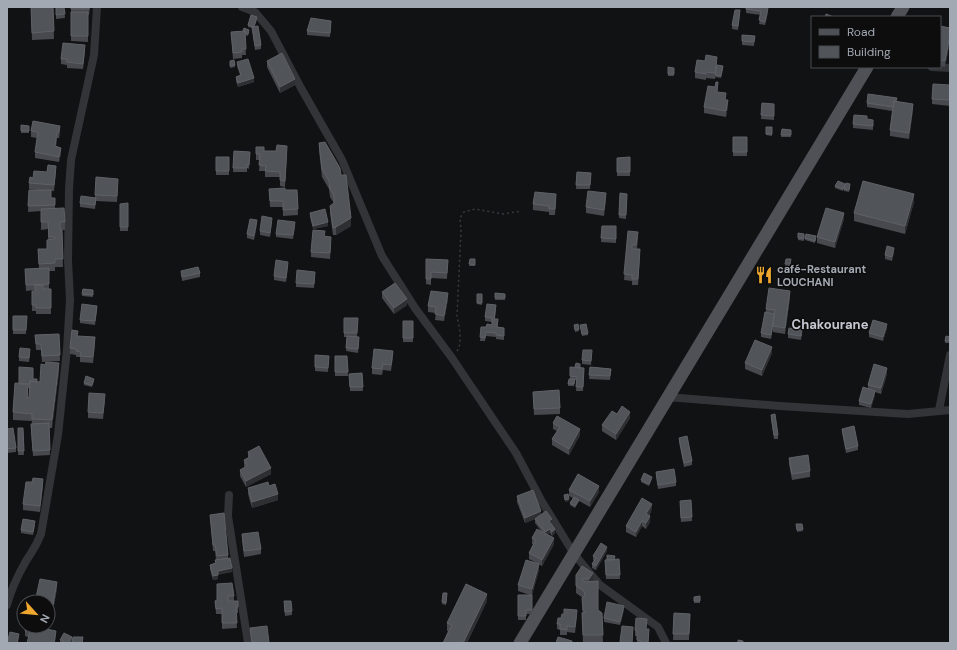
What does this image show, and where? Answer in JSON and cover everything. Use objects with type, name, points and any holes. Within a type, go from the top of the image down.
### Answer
[{"type":"main road","points":[[898,16],[903,7]]},
{"type":"main road","points":[[520,643],[866,68]]},
{"type":"street","points":[[7,605],[11,590],[26,561],[36,547],[41,534],[58,436],[70,300],[68,260],[71,160],[94,55],[97,7]]},
{"type":"street","points":[[242,7],[255,12],[271,31],[301,88],[342,160],[382,256],[415,308],[452,358],[516,453],[541,500],[574,554],[600,585],[658,627],[666,643]]},
{"type":"street","points":[[939,410],[950,355]]},
{"type":"street","points":[[667,397],[908,414],[950,410]]},
{"type":"street","points":[[229,495],[228,516],[248,643]]},
{"type":"path","points":[[452,358],[459,348],[460,328],[457,316],[461,231],[460,218],[464,212],[475,209],[503,214],[522,211]]},
{"type":"building","points":[[31,7],[53,7],[54,31],[32,33]]},
{"type":"building","points":[[56,7],[64,7],[65,14],[56,15]]},
{"type":"building","points":[[71,7],[89,7],[89,9],[71,9]]},
{"type":"building","points":[[746,7],[768,8],[765,22],[759,20],[761,11],[746,9]]},
{"type":"building","points":[[735,10],[740,10],[738,26],[732,25]]},
{"type":"building","points":[[71,12],[88,12],[88,36],[71,36]]},
{"type":"building","points":[[251,15],[257,17],[254,27],[248,25]]},
{"type":"building","points":[[311,18],[331,21],[330,33],[307,31]]},
{"type":"building","points":[[258,26],[261,45],[255,46],[252,27]]},
{"type":"building","points":[[941,26],[950,28],[945,61],[941,60]]},
{"type":"building","points":[[244,28],[249,30],[248,34],[243,31]]},
{"type":"building","points":[[245,31],[246,49],[242,49],[242,52],[233,53],[231,32]]},
{"type":"building","points":[[742,35],[755,36],[754,42],[742,41]]},
{"type":"building","points":[[63,43],[85,45],[83,64],[67,62],[67,59],[61,59]]},
{"type":"building","points":[[282,53],[295,79],[280,87],[267,61]]},
{"type":"building","points":[[706,55],[717,57],[715,73],[706,72],[706,74],[695,72],[697,60],[705,61]]},
{"type":"building","points":[[248,59],[254,78],[238,83],[236,77],[241,75],[237,62]]},
{"type":"building","points":[[234,60],[235,65],[230,66],[230,61]]},
{"type":"building","points":[[717,65],[723,66],[721,76],[715,75]]},
{"type":"building","points":[[668,67],[674,68],[674,74],[668,74]]},
{"type":"building","points":[[716,82],[718,82],[717,92],[726,93],[725,100],[728,100],[726,111],[704,107],[708,86],[715,87]]},
{"type":"building","points":[[933,84],[950,85],[950,100],[932,99]]},
{"type":"building","points":[[868,94],[897,98],[896,101],[894,101],[893,107],[867,103]]},
{"type":"building","points":[[894,101],[913,104],[909,133],[890,130]]},
{"type":"building","points":[[762,103],[774,104],[774,116],[761,115]]},
{"type":"building","points":[[854,115],[867,116],[867,119],[873,120],[873,126],[853,124]]},
{"type":"building","points":[[33,121],[60,126],[59,132],[57,132],[55,146],[61,148],[59,157],[35,152],[38,132],[31,131]]},
{"type":"building","points":[[21,125],[29,126],[29,131],[21,131]]},
{"type":"building","points":[[766,127],[772,127],[772,134],[766,134]]},
{"type":"building","points":[[782,129],[791,130],[791,135],[781,135]]},
{"type":"building","points":[[733,137],[747,137],[747,152],[733,152]]},
{"type":"building","points":[[325,142],[340,168],[341,175],[346,175],[351,218],[333,228],[330,206],[334,203],[334,195],[330,189],[329,181],[322,169],[319,143]]},
{"type":"building","points":[[277,145],[287,146],[285,181],[280,180],[280,172],[265,171],[266,166],[259,165],[260,154],[256,154],[256,147],[264,147],[264,151],[276,151]]},
{"type":"building","points":[[234,151],[250,152],[249,165],[247,165],[247,168],[233,168]]},
{"type":"building","points":[[216,157],[229,157],[229,171],[216,171]]},
{"type":"building","points":[[630,157],[630,172],[617,172],[617,158]]},
{"type":"building","points":[[48,165],[56,166],[54,185],[29,183],[30,177],[33,178],[34,171],[47,172]]},
{"type":"building","points":[[577,172],[591,173],[590,185],[576,185]]},
{"type":"building","points":[[96,177],[118,179],[117,196],[95,195]]},
{"type":"building","points":[[838,181],[845,184],[843,189],[835,186]]},
{"type":"building","points":[[863,181],[914,194],[905,226],[854,213]]},
{"type":"building","points":[[846,183],[850,184],[849,190],[844,189]]},
{"type":"building","points":[[285,188],[285,190],[297,190],[298,209],[283,210],[283,201],[270,201],[269,189]]},
{"type":"building","points":[[29,190],[51,190],[51,198],[55,198],[55,205],[28,206]]},
{"type":"building","points":[[588,191],[606,193],[604,210],[586,207]]},
{"type":"building","points":[[535,192],[556,194],[555,209],[549,209],[549,206],[533,204]]},
{"type":"building","points":[[620,193],[627,194],[626,215],[619,215]]},
{"type":"building","points":[[81,196],[96,198],[95,205],[80,203]]},
{"type":"building","points":[[128,203],[128,227],[120,227],[120,204]]},
{"type":"building","points":[[64,208],[65,222],[60,222],[60,230],[62,230],[63,259],[55,259],[55,263],[39,264],[38,249],[47,249],[47,240],[55,239],[55,237],[49,237],[48,222],[41,222],[41,209]]},
{"type":"building","points":[[826,208],[844,213],[835,242],[817,237]]},
{"type":"building","points":[[325,209],[328,222],[313,226],[310,213]]},
{"type":"building","points":[[262,216],[272,218],[270,233],[260,231]]},
{"type":"building","points":[[250,219],[257,220],[254,236],[247,234]]},
{"type":"building","points":[[278,220],[295,222],[293,235],[276,234]]},
{"type":"building","points":[[602,226],[616,226],[616,239],[601,238]]},
{"type":"building","points":[[313,230],[325,231],[324,236],[331,237],[330,253],[311,252]]},
{"type":"building","points":[[628,231],[638,232],[636,245],[632,245],[632,249],[640,249],[638,279],[632,279],[632,275],[624,274]]},
{"type":"building","points":[[798,233],[804,234],[804,239],[798,238]]},
{"type":"building","points":[[806,234],[816,236],[815,241],[805,238]]},
{"type":"building","points":[[887,246],[894,248],[892,257],[885,255]]},
{"type":"building","points":[[426,259],[448,260],[447,273],[431,272],[431,279],[426,279]]},
{"type":"building","points":[[470,259],[475,259],[475,265],[469,264]]},
{"type":"building","points":[[786,259],[791,259],[790,264],[785,264]]},
{"type":"building","points":[[276,260],[288,262],[286,278],[274,276]]},
{"type":"building","points":[[198,267],[200,273],[182,277],[181,271]]},
{"type":"building","points":[[49,268],[49,284],[26,285],[25,269]]},
{"type":"building","points":[[297,270],[315,272],[314,284],[296,283]]},
{"type":"building","points":[[395,283],[407,299],[394,308],[382,292]]},
{"type":"building","points":[[35,285],[43,285],[43,289],[51,289],[51,308],[36,308],[36,305],[32,305],[32,291],[35,291]]},
{"type":"building","points":[[769,288],[790,291],[785,328],[773,326],[775,310],[766,309]]},
{"type":"building","points":[[83,289],[93,290],[93,295],[82,294]]},
{"type":"building","points":[[431,291],[448,293],[444,316],[435,314],[436,307],[428,306]]},
{"type":"building","points":[[495,293],[505,294],[505,298],[495,298]]},
{"type":"building","points":[[477,294],[482,294],[482,303],[477,303]]},
{"type":"building","points":[[82,304],[97,306],[95,321],[80,320]]},
{"type":"building","points":[[487,304],[496,305],[494,319],[498,319],[497,327],[504,328],[504,336],[486,332],[485,338],[480,337],[481,327],[486,327],[487,324],[492,325],[492,318],[485,317]]},
{"type":"building","points":[[765,312],[774,314],[771,335],[761,333]]},
{"type":"building","points":[[13,316],[27,316],[26,330],[13,330]]},
{"type":"building","points":[[344,318],[358,318],[357,333],[344,333]]},
{"type":"building","points":[[873,320],[887,324],[883,337],[869,333]]},
{"type":"building","points":[[403,321],[413,321],[413,338],[403,338]]},
{"type":"building","points":[[578,324],[579,329],[575,330],[574,325]]},
{"type":"building","points":[[586,324],[588,333],[582,334],[580,325]]},
{"type":"building","points":[[789,328],[802,330],[801,336],[788,334]]},
{"type":"building","points":[[72,330],[78,331],[77,336],[95,337],[93,357],[80,356],[81,352],[70,348]]},
{"type":"building","points":[[59,334],[60,355],[42,356],[41,344],[36,344],[35,335]]},
{"type":"building","points":[[347,336],[359,337],[358,349],[346,348]]},
{"type":"building","points":[[946,336],[950,337],[949,341],[945,341]]},
{"type":"building","points":[[755,340],[772,347],[762,370],[745,363]]},
{"type":"building","points":[[20,348],[30,349],[29,358],[19,357]]},
{"type":"building","points":[[374,349],[393,351],[391,365],[383,364],[382,369],[372,368]]},
{"type":"building","points":[[583,350],[592,350],[591,361],[582,360]]},
{"type":"building","points":[[315,355],[329,356],[328,368],[315,367]]},
{"type":"building","points":[[335,356],[347,356],[348,372],[335,372]]},
{"type":"building","points":[[46,362],[59,363],[52,420],[32,419],[32,414],[13,412],[15,383],[28,384],[27,397],[29,398],[30,381],[40,382],[41,364],[45,365]]},
{"type":"building","points":[[576,363],[580,364],[580,368],[575,367]]},
{"type":"building","points":[[874,364],[887,368],[881,388],[868,385]]},
{"type":"building","points":[[19,367],[33,368],[33,379],[37,379],[37,382],[30,381],[30,384],[19,384]]},
{"type":"building","points":[[570,367],[584,368],[583,387],[576,387],[577,377],[570,376]]},
{"type":"building","points":[[590,367],[611,369],[610,376],[589,375]]},
{"type":"building","points":[[362,373],[363,387],[350,387],[349,374]]},
{"type":"building","points":[[86,376],[94,379],[92,385],[84,383]]},
{"type":"building","points":[[569,379],[575,379],[574,384],[568,384]]},
{"type":"building","points":[[863,387],[875,391],[871,404],[859,401]]},
{"type":"building","points":[[559,390],[560,408],[534,409],[533,392]]},
{"type":"building","points":[[89,393],[105,394],[103,413],[88,412]]},
{"type":"building","points":[[622,406],[630,412],[616,434],[602,425],[612,411],[617,414]]},
{"type":"building","points":[[775,414],[778,435],[774,435],[771,415]]},
{"type":"building","points":[[557,416],[580,429],[569,449],[552,439],[560,427],[553,423]]},
{"type":"building","points":[[49,423],[50,450],[33,451],[31,424]]},
{"type":"building","points":[[854,426],[858,446],[846,449],[842,429]]},
{"type":"building","points":[[13,428],[16,448],[7,449],[7,429]]},
{"type":"building","points":[[18,428],[23,428],[24,451],[18,451]]},
{"type":"building","points":[[687,436],[692,461],[684,463],[679,438]]},
{"type":"building","points":[[259,446],[271,468],[246,481],[240,470],[247,466],[244,460],[250,457],[248,452]]},
{"type":"building","points":[[808,455],[810,471],[792,474],[789,458]]},
{"type":"building","points":[[674,469],[676,482],[658,485],[656,472]]},
{"type":"building","points":[[644,473],[652,477],[649,484],[641,480]]},
{"type":"building","points":[[578,474],[599,486],[590,501],[569,490]]},
{"type":"building","points":[[33,478],[43,479],[40,506],[23,504],[26,482],[32,482]]},
{"type":"building","points":[[268,482],[269,486],[275,484],[278,494],[252,502],[248,488]]},
{"type":"building","points":[[533,490],[541,511],[525,518],[517,496]]},
{"type":"building","points":[[568,494],[569,499],[565,500],[564,495]]},
{"type":"building","points":[[574,497],[579,500],[575,506],[570,503]]},
{"type":"building","points":[[642,498],[652,504],[646,514],[650,516],[646,523],[642,521],[636,532],[626,526]]},
{"type":"building","points":[[691,500],[692,517],[681,518],[680,501]]},
{"type":"building","points":[[546,511],[552,519],[549,521],[555,529],[552,532],[550,529],[545,532],[535,519]]},
{"type":"building","points":[[224,513],[228,555],[217,556],[215,545],[213,545],[210,515]]},
{"type":"building","points":[[23,519],[35,521],[33,532],[21,530]]},
{"type":"building","points":[[796,524],[802,524],[803,529],[797,530]]},
{"type":"building","points":[[537,529],[554,538],[542,560],[529,553],[536,540],[532,538]]},
{"type":"building","points":[[258,532],[261,549],[244,551],[242,534]]},
{"type":"building","points":[[601,543],[607,547],[596,566],[592,564],[596,558],[593,556]]},
{"type":"building","points":[[607,555],[615,556],[614,560],[607,560]]},
{"type":"building","points":[[230,558],[232,568],[218,571],[218,575],[213,576],[210,565],[216,563],[215,560]]},
{"type":"building","points":[[619,559],[620,575],[606,575],[605,560]]},
{"type":"building","points":[[526,560],[539,564],[532,589],[518,585]]},
{"type":"building","points":[[582,566],[593,573],[589,579],[581,579],[585,582],[598,581],[598,610],[602,613],[603,635],[583,635],[582,613],[586,612],[583,610],[582,598],[585,595],[584,591],[576,586],[576,575]]},
{"type":"building","points":[[40,579],[57,582],[55,594],[37,594]]},
{"type":"building","points":[[232,583],[234,596],[228,596],[228,601],[238,601],[238,607],[236,607],[237,623],[222,623],[222,608],[216,609],[215,601],[217,600],[217,584]]},
{"type":"building","points":[[466,584],[487,594],[463,643],[443,643],[452,625],[447,623]]},
{"type":"building","points":[[443,593],[447,593],[446,603],[442,602]]},
{"type":"building","points":[[518,595],[532,595],[532,610],[526,610],[526,616],[518,616]]},
{"type":"building","points":[[700,596],[700,601],[694,601],[694,597]]},
{"type":"building","points":[[284,601],[291,601],[292,611],[285,612]]},
{"type":"building","points":[[607,602],[624,606],[620,622],[604,618]]},
{"type":"building","points":[[564,609],[577,610],[575,627],[567,626],[567,630],[560,629],[560,624],[557,624],[558,618],[561,618],[562,614],[564,614]]},
{"type":"building","points":[[674,613],[690,614],[689,634],[673,634]]},
{"type":"building","points":[[636,618],[647,619],[646,629],[649,629],[648,643],[641,643],[641,641],[637,640],[637,631],[635,630]]},
{"type":"building","points":[[267,626],[269,643],[252,643],[250,628]]},
{"type":"building","points":[[622,626],[633,627],[632,643],[620,642]]},
{"type":"building","points":[[10,632],[19,634],[17,643],[7,643]]},
{"type":"building","points":[[64,633],[72,637],[69,643],[60,640]]},
{"type":"building","points":[[29,634],[56,634],[54,643],[27,643]]},
{"type":"building","points":[[73,637],[83,637],[82,643],[72,642]]},
{"type":"building","points":[[558,637],[572,641],[572,643],[556,643]]},
{"type":"building","points":[[738,640],[743,641],[743,643],[738,643]]},
{"type":"place","name":"café-Restaurant LOUCHANI","points":[[764,275]]},
{"type":"district","name":"Chakourane","points":[[830,324]]}]
